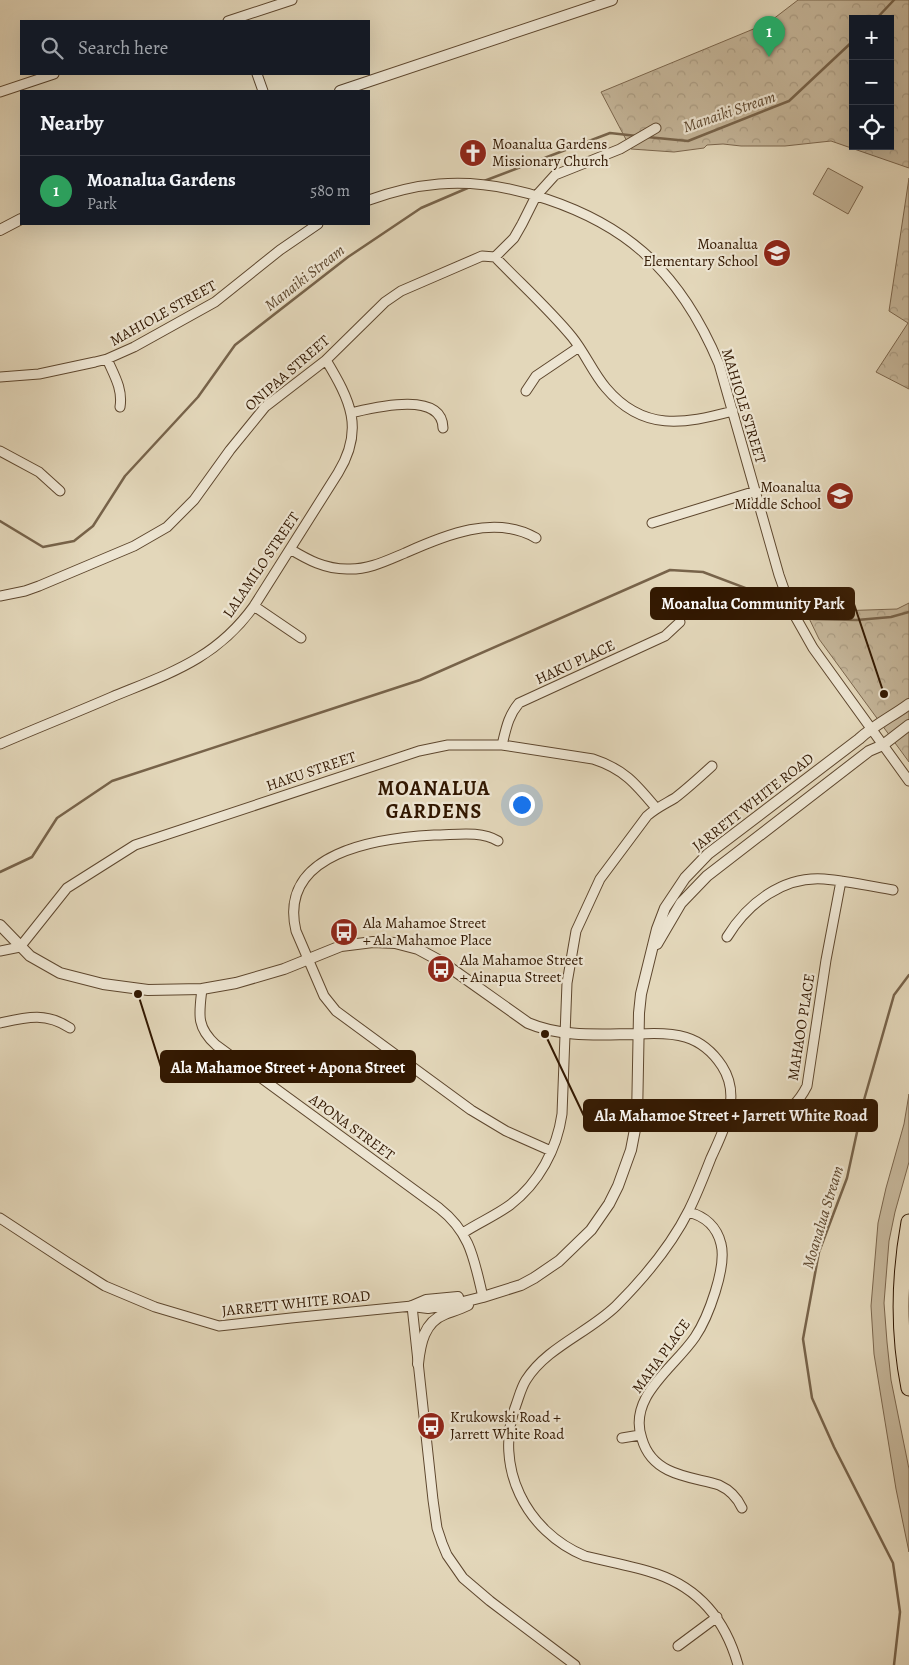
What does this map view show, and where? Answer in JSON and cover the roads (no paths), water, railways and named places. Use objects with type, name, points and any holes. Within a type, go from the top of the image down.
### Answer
[{"type":"highway","points":[[909,1222],[903,1258],[901,1308],[902,1341],[909,1388]]},
{"type":"street","points":[[238,20],[292,0]]},
{"type":"street","points":[[343,90],[612,0]]},
{"type":"street","points":[[0,92],[51,75]]},
{"type":"street","points":[[257,75],[263,90]]},
{"type":"street","points":[[656,128],[627,145],[554,175],[536,196],[519,230],[495,257],[563,327],[579,347],[609,392],[621,402],[640,414],[660,420],[681,422],[733,411]]},
{"type":"street","name":"MAHIOLE STREET","points":[[370,200],[421,186],[441,184],[478,184],[536,196],[577,210],[595,219],[627,240],[655,264],[680,293],[702,327],[719,364],[779,576],[798,623],[813,648],[909,781]]},
{"type":"street","points":[[0,230],[20,220]]},
{"type":"street","name":"MAHIOLE STREET","points":[[0,378],[39,374],[107,359],[134,347],[207,307],[280,250],[317,225]]},
{"type":"street","name":"ONIPAA STREET","points":[[0,596],[40,586],[134,546],[167,526],[194,500],[230,450],[271,401],[326,360],[392,296],[482,256],[495,257]]},
{"type":"street","points":[[526,390],[536,376],[579,347]]},
{"type":"street","points":[[107,359],[119,386],[121,396],[120,407]]},
{"type":"street","name":"LALAMILO STREET","points":[[0,744],[187,665],[209,652],[229,636],[254,606],[346,459],[352,432],[351,413],[346,395],[326,360]]},
{"type":"street","points":[[351,413],[392,405],[412,404],[435,412],[441,418],[443,428]]},
{"type":"street","points":[[0,451],[39,472],[60,491]]},
{"type":"street","points":[[652,523],[756,491]]},
{"type":"street","points":[[290,548],[304,558],[321,565],[359,569],[379,564],[436,540],[466,531],[509,528],[522,531],[536,538]]},
{"type":"street","points":[[254,606],[301,638]]},
{"type":"street","name":"HAKU PLACE","points":[[502,744],[512,711],[519,703],[665,636],[680,622]]},
{"type":"street","name":"JARRETT WHITE ROAD","points":[[0,1218],[106,1286],[155,1307],[220,1326],[412,1306],[426,1300],[458,1297],[481,1298],[521,1285],[534,1278],[559,1261],[591,1230],[609,1204],[626,1168],[637,1119],[641,994],[657,929],[665,908],[685,878],[719,844],[870,729],[909,704]]},
{"type":"street","name":"JARRETT WHITE ROAD","points":[[651,953],[682,903],[707,876],[869,751],[883,745],[909,725]]},
{"type":"street","name":"HAKU STREET","points":[[20,947],[67,888],[135,845],[419,750],[448,745],[502,744],[593,758],[625,774],[656,808]]},
{"type":"street","points":[[463,1233],[511,1204],[535,1179],[551,1151],[560,1126],[562,1114],[567,983],[576,931],[600,879],[638,828],[656,808],[674,798],[712,766]]},
{"type":"street","points":[[498,841],[476,834],[391,839],[360,846],[324,861],[306,877],[298,891],[294,907],[296,931],[324,996],[336,1012],[471,1110],[506,1132],[551,1151]]},
{"type":"street","points":[[727,937],[752,905],[780,887],[802,880],[813,879],[893,890]]},
{"type":"street","name":"MAHAOO PLACE","points":[[728,1117],[757,1120],[773,1118],[788,1110],[803,1093],[809,1079],[822,980],[840,882]]},
{"type":"street","points":[[0,925],[30,956],[60,972],[103,984],[148,990],[202,989],[250,980],[341,946],[362,942],[383,942],[407,946],[430,954],[528,1023],[564,1034],[674,1034],[690,1039],[707,1048],[719,1061],[728,1078],[731,1098],[728,1117],[688,1212],[642,1279],[606,1314],[559,1347],[526,1380],[514,1410],[508,1445],[511,1468],[518,1491],[529,1512],[545,1531],[563,1545],[585,1556],[647,1571],[670,1580],[691,1592],[717,1617],[730,1642],[738,1665]]},
{"type":"street","points":[[0,951],[20,947]]},
{"type":"street","name":"APONA STREET","points":[[202,989],[198,1016],[202,1028],[210,1040],[453,1220],[463,1233],[473,1256],[481,1298]]},
{"type":"street","points":[[0,1023],[32,1016],[54,1019],[70,1028]]},
{"type":"street","name":"MAHA PLACE","points":[[640,1435],[639,1420],[645,1398],[699,1330],[723,1265],[722,1249],[714,1228],[698,1214],[688,1212]]},
{"type":"street","points":[[418,1364],[422,1343],[429,1325],[436,1318],[461,1309],[481,1298]]},
{"type":"street","points":[[412,1306],[437,1528],[447,1555],[464,1578],[476,1590],[575,1665]]},
{"type":"street","points":[[622,1438],[640,1435],[651,1456],[662,1467],[677,1474],[725,1488],[736,1496],[742,1508]]},
{"type":"street","points":[[678,1646],[717,1617]]},
{"type":"waterway","name":"Manaiki Stream","points":[[880,15],[894,0]]},
{"type":"waterway","name":"Manaiki Stream","points":[[647,137],[688,141],[789,101],[849,45]]},
{"type":"waterway","name":"Manaiki Stream","points":[[484,181],[610,133],[637,136]]},
{"type":"waterway","name":"Manaiki Stream","points":[[0,521],[43,547],[74,541],[93,526],[125,476],[198,397],[235,345],[348,257],[421,208],[470,187]]},
{"type":"waterway","points":[[0,872],[32,857],[57,818],[112,781],[420,680],[670,570],[703,572],[772,598]]},
{"type":"waterway","points":[[813,619],[857,620],[891,617],[909,612]]},
{"type":"waterway","name":"Moanalua Stream","points":[[894,1665],[900,1612],[893,1563],[834,1447],[812,1398],[803,1339],[819,1252],[847,1178],[864,1100],[894,995],[909,975]]},
{"type":"place","name":"Moanalua Gardens","points":[[769,57]]},
{"type":"place","name":"Moanalua Gardens Missionary Church","points":[[473,153]]},
{"type":"place","name":"Moanalua Elementary School","points":[[777,253]]},
{"type":"place","name":"Moanalua Middle School","points":[[840,496]]},
{"type":"place","name":"Moanalua Community Park","points":[[884,694]]},
{"type":"place","name":"Ala Mahamoe Street + Ala Mahamoe Place","points":[[344,932]]},
{"type":"place","name":"Ala Mahamoe Street + Ainapua Street","points":[[441,969]]},
{"type":"place","name":"Ala Mahamoe Street + Apona Street","points":[[138,994]]},
{"type":"place","name":"Ala Mahamoe Street + Jarrett White Road","points":[[545,1034]]},
{"type":"place","name":"Krukowski Road + Jarrett White Road","points":[[431,1426]]},
{"type":"district","name":"MOANALUA GARDENS","points":[[434,800]]}]
